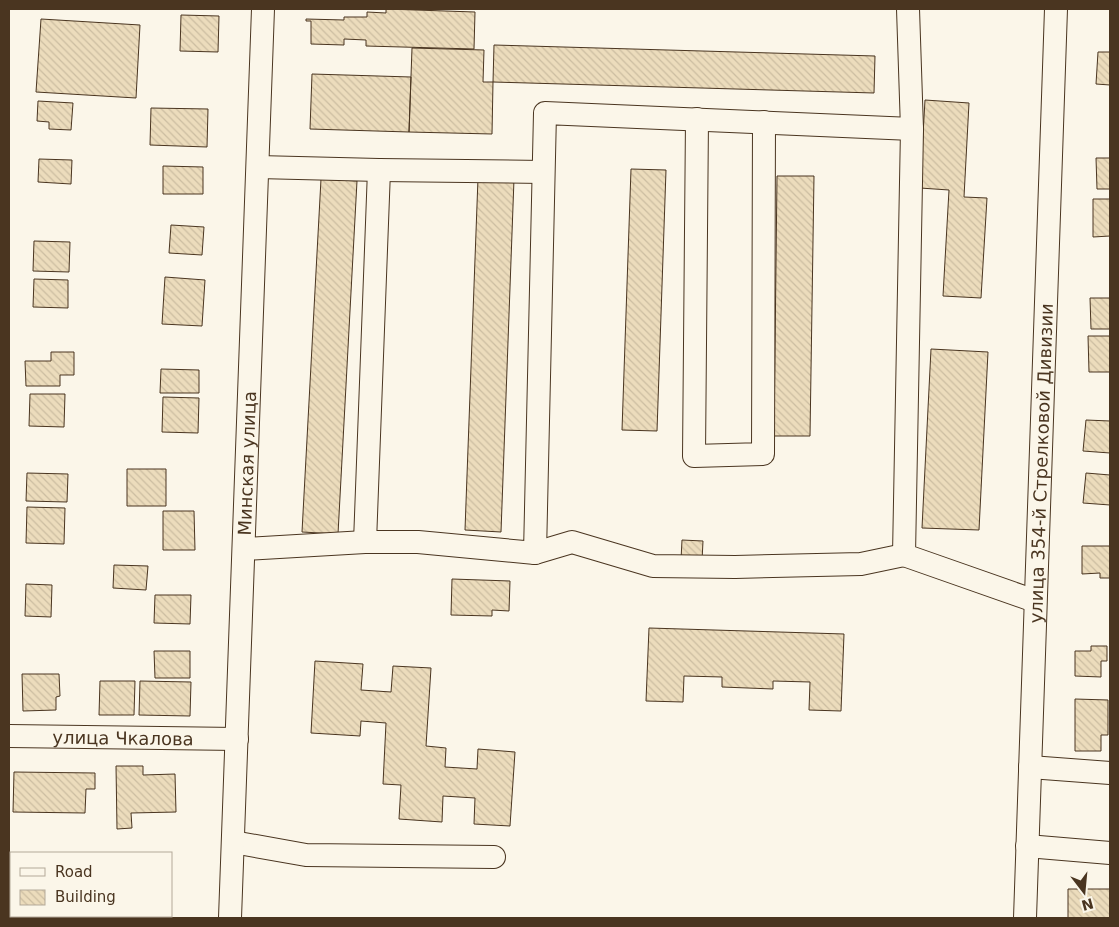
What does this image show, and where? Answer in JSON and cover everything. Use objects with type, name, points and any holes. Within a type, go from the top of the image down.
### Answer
[{"type":"street","name":"Минская улица","points":[[230,918],[263,9]]},
{"type":"street","points":[[904,555],[912,129],[908,9]]},
{"type":"street","name":"улица 354-й Стрелковой Дивизии","points":[[1025,918],[1056,9]]},
{"type":"street","points":[[535,552],[545,113],[912,129]]},
{"type":"street","points":[[697,120],[694,456],[763,454],[764,122]]},
{"type":"street","points":[[258,167],[543,172]]},
{"type":"street","points":[[365,542],[379,170]]},
{"type":"street","points":[[244,549],[365,542],[418,542],[535,552],[572,542],[653,566],[735,567],[861,564],[904,555],[1035,601]]},
{"type":"street","name":"улица Чкалова","points":[[9,736],[237,739]]},
{"type":"street","points":[[1030,767],[1110,773]]},
{"type":"street","points":[[233,842],[306,855],[494,857]]},
{"type":"street","points":[[1027,846],[1110,853]]},
{"type":"building","points":[[386,9],[475,12],[474,49],[366,46],[366,40],[344,39],[344,45],[311,44],[311,21],[306,21],[306,19],[344,20],[344,17],[367,17],[367,12],[386,13]]},
{"type":"building","points":[[181,15],[219,16],[218,52],[180,51]]},
{"type":"building","points":[[41,19],[140,25],[136,98],[36,92]]},
{"type":"building","points":[[494,45],[875,56],[874,93],[493,82]]},
{"type":"building","points":[[412,48],[484,50],[483,82],[493,82],[492,134],[409,132]]},
{"type":"building","points":[[1098,52],[1110,52],[1110,85],[1096,84]]},
{"type":"building","points":[[312,74],[411,77],[409,132],[310,129]]},
{"type":"building","points":[[925,100],[969,103],[964,197],[987,198],[981,298],[943,296],[949,190],[920,188]]},
{"type":"building","points":[[38,101],[73,103],[71,130],[49,129],[49,122],[37,121]]},
{"type":"building","points":[[151,108],[208,109],[207,147],[150,145]]},
{"type":"building","points":[[1096,158],[1110,158],[1110,189],[1097,189]]},
{"type":"building","points":[[39,159],[72,160],[71,184],[38,182]]},
{"type":"building","points":[[163,166],[203,167],[203,194],[163,194]]},
{"type":"building","points":[[631,169],[666,170],[657,431],[622,430]]},
{"type":"building","points":[[777,176],[814,176],[810,436],[774,436]]},
{"type":"building","points":[[478,178],[514,179],[501,532],[465,530]]},
{"type":"building","points":[[321,179],[357,181],[338,534],[302,532]]},
{"type":"building","points":[[1093,199],[1110,199],[1110,236],[1093,237]]},
{"type":"building","points":[[171,225],[204,227],[202,255],[169,253]]},
{"type":"building","points":[[34,241],[70,242],[69,272],[33,271]]},
{"type":"building","points":[[165,277],[205,280],[202,326],[162,324]]},
{"type":"building","points":[[34,279],[68,280],[68,308],[33,307]]},
{"type":"building","points":[[1090,298],[1110,298],[1110,329],[1091,329]]},
{"type":"building","points":[[1088,336],[1110,336],[1110,372],[1089,372]]},
{"type":"building","points":[[931,349],[988,352],[979,530],[922,528]]},
{"type":"building","points":[[51,352],[74,352],[74,375],[60,375],[60,386],[26,386],[25,361],[51,361]]},
{"type":"building","points":[[161,369],[199,370],[199,393],[160,393]]},
{"type":"building","points":[[30,394],[65,394],[64,427],[29,426]]},
{"type":"building","points":[[163,397],[199,398],[198,433],[162,432]]},
{"type":"building","points":[[1086,420],[1110,421],[1110,453],[1083,451]]},
{"type":"building","points":[[127,469],[166,469],[166,506],[127,506]]},
{"type":"building","points":[[27,473],[68,474],[67,502],[26,501]]},
{"type":"building","points":[[1086,473],[1110,475],[1110,505],[1083,503]]},
{"type":"building","points":[[27,507],[65,508],[64,544],[26,543]]},
{"type":"building","points":[[163,511],[194,511],[195,550],[163,550]]},
{"type":"building","points":[[682,540],[703,541],[702,561],[681,560]]},
{"type":"building","points":[[1082,546],[1110,546],[1110,578],[1100,578],[1100,573],[1082,574]]},
{"type":"building","points":[[114,565],[148,566],[146,590],[113,588]]},
{"type":"building","points":[[452,579],[510,581],[509,611],[492,610],[492,616],[451,615]]},
{"type":"building","points":[[26,584],[52,585],[51,617],[25,616]]},
{"type":"building","points":[[155,595],[191,595],[190,624],[154,623]]},
{"type":"building","points":[[649,628],[844,634],[841,711],[809,710],[810,682],[773,681],[773,689],[722,687],[722,677],[684,676],[683,702],[646,701]]},
{"type":"building","points":[[1091,646],[1107,646],[1107,661],[1101,661],[1101,677],[1075,676],[1075,651],[1091,651]]},
{"type":"building","points":[[154,651],[190,651],[190,678],[155,678]]},
{"type":"building","points":[[315,661],[363,664],[361,690],[391,692],[393,666],[431,668],[426,746],[446,748],[445,767],[477,769],[478,749],[515,752],[510,826],[474,824],[475,798],[443,796],[442,822],[399,819],[401,785],[383,784],[386,723],[361,721],[360,736],[311,733]]},
{"type":"building","points":[[22,674],[59,674],[60,696],[56,697],[56,710],[23,711]]},
{"type":"building","points":[[100,681],[135,681],[134,715],[99,715]]},
{"type":"building","points":[[140,681],[191,682],[190,716],[139,715]]},
{"type":"building","points":[[1075,699],[1108,700],[1108,735],[1101,735],[1101,751],[1075,751]]},
{"type":"building","points":[[116,766],[143,766],[143,775],[175,774],[176,812],[131,813],[132,828],[117,829]]},
{"type":"building","points":[[14,772],[95,773],[95,789],[86,789],[85,813],[13,812]]},
{"type":"building","points":[[1068,889],[1110,889],[1110,918],[1068,918]]}]
